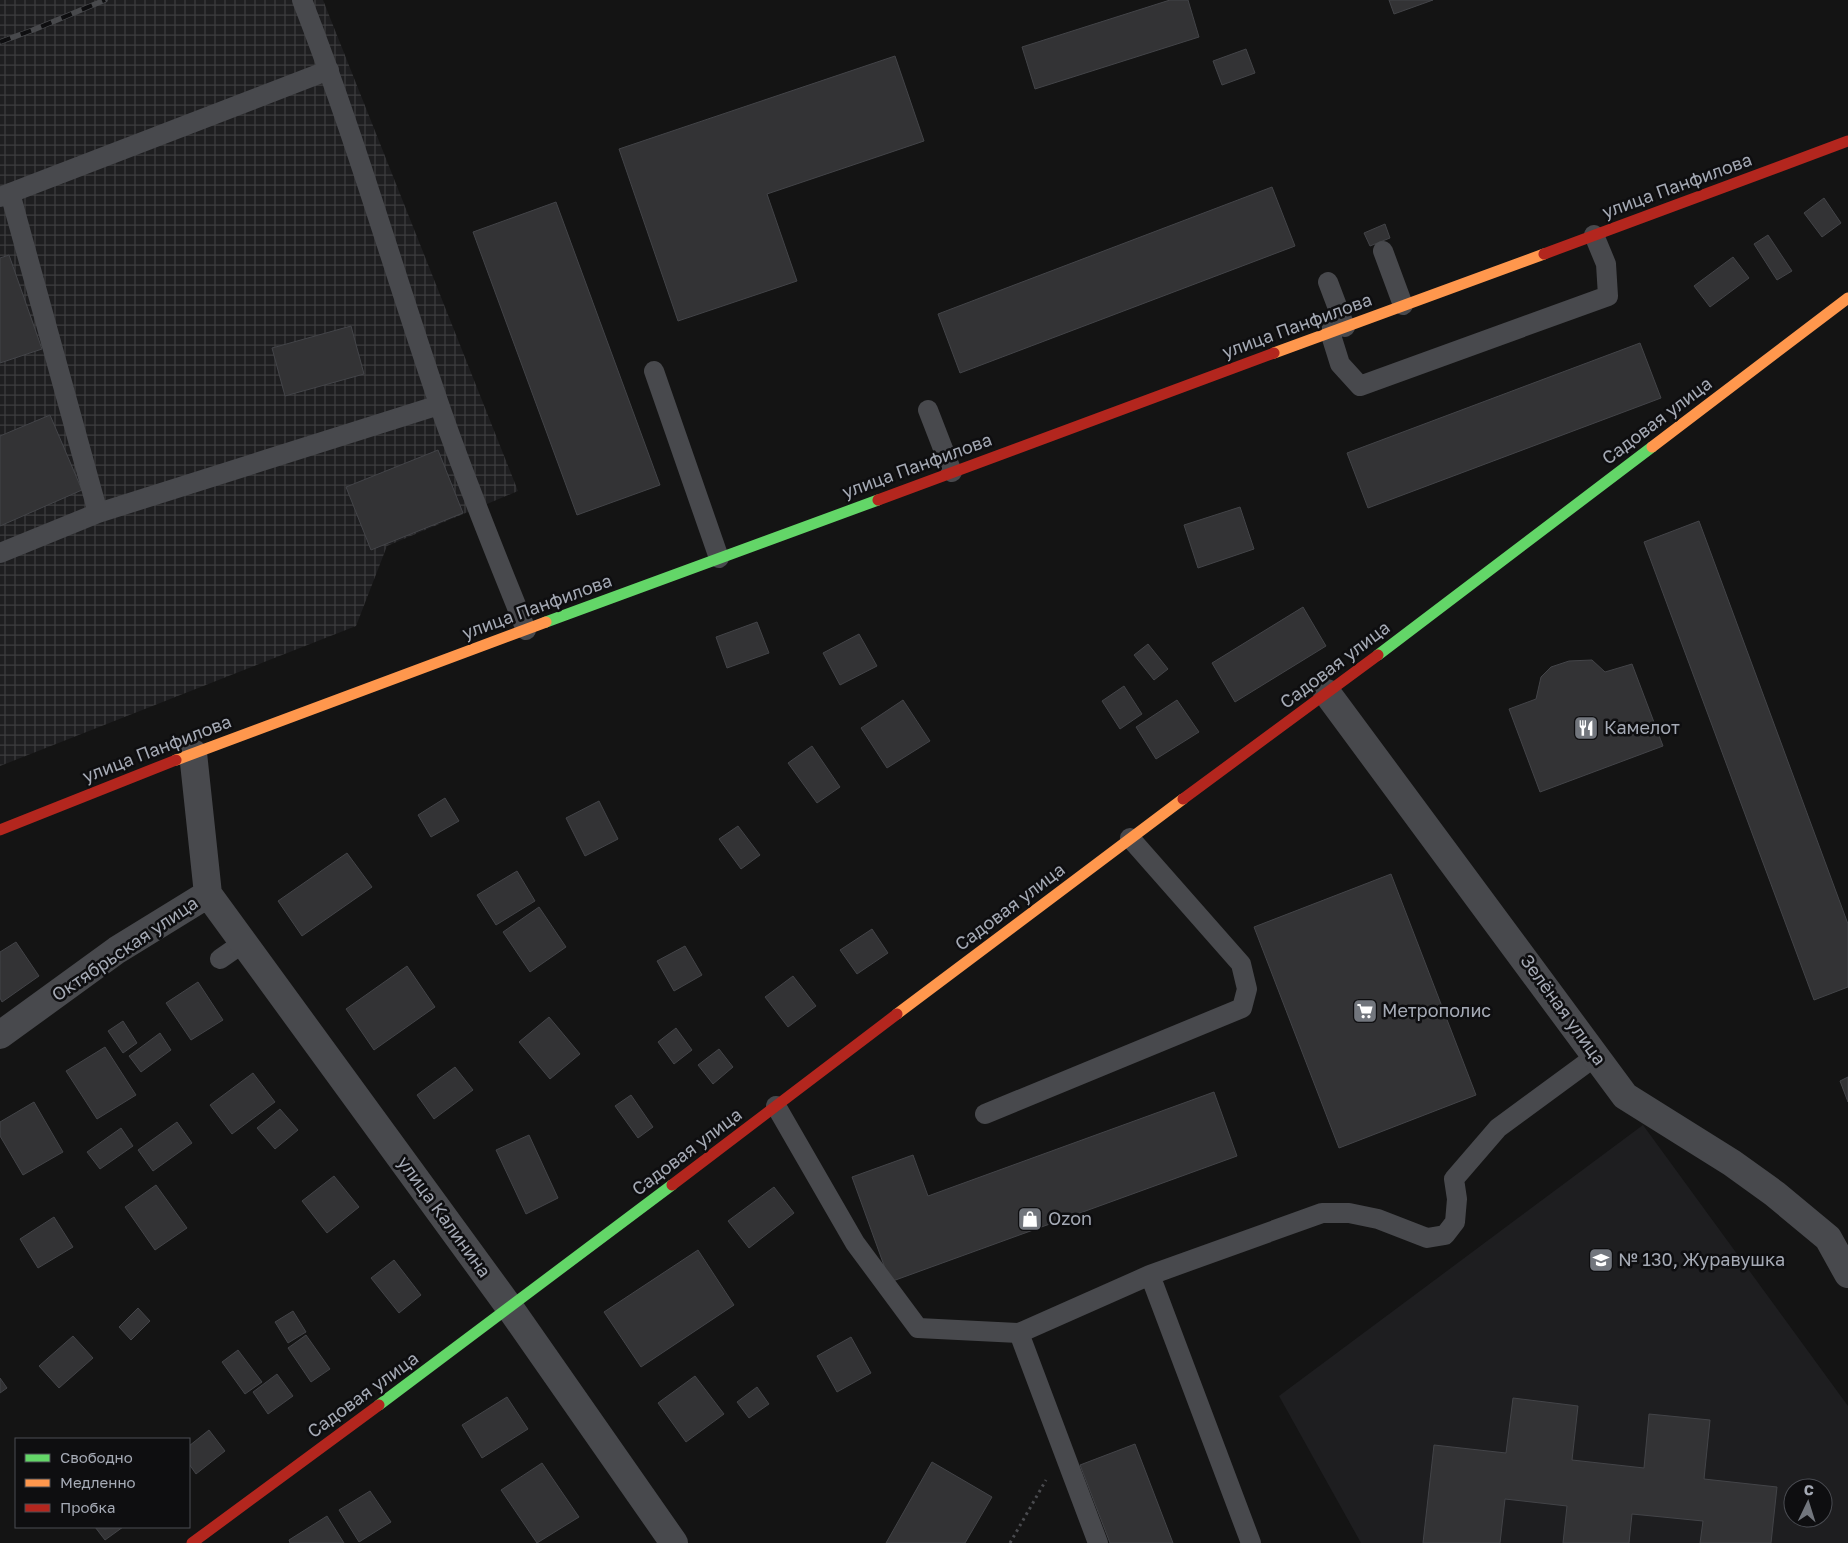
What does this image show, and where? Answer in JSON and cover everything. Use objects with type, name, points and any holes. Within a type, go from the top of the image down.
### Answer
[{"type":"street","name":"улица Панфилова","points":[[0,830],[193,753],[1848,141]]},
{"type":"street","name":"Садовая улица","points":[[192,1543],[510,1308],[1130,838],[1327,693],[1848,298]]},
{"type":"street","name":"Зелёная улица","points":[[1327,693],[1625,1096],[1732,1163],[1776,1194],[1828,1238],[1848,1274]]},
{"type":"street","name":"Октябрьская улица","points":[[0,1035],[117,950],[208,894],[193,753]]},
{"type":"street","name":"улица Калинина","points":[[208,894],[510,1308],[674,1543]]},
{"type":"lane","points":[[302,0],[329,70],[440,405],[477,508],[526,630]]},
{"type":"lane","points":[[98,513],[5,195],[329,70]]},
{"type":"lane","points":[[1328,282],[1338,329],[1340,364],[1360,386],[1608,296],[1606,264],[1594,235]]},
{"type":"lane","points":[[1383,252],[1403,306]]},
{"type":"lane","points":[[654,371],[719,558]]},
{"type":"lane","points":[[0,553],[98,513],[440,405]]},
{"type":"lane","points":[[928,410],[952,472]]},
{"type":"lane","points":[[985,1114],[1242,1008],[1247,989],[1241,964],[1130,838]]},
{"type":"lane","points":[[220,959],[243,943]]},
{"type":"lane","points":[[776,1106],[855,1243],[918,1328],[1019,1333],[1150,1275],[1322,1213],[1349,1212],[1378,1220],[1427,1238],[1445,1235],[1455,1222],[1457,1199],[1454,1179],[1498,1128],[1596,1056]]},
{"type":"lane","points":[[1150,1275],[1251,1543]]},
{"type":"lane","points":[[1019,1333],[1098,1543]]},
{"type":"path","points":[[1010,1543],[1063,1451]]},
{"type":"shaded area","points":[[0,0],[323,0],[518,491],[387,546],[356,626],[0,766]]},
{"type":"shaded area","name":"№ 130, Журавушка","points":[[1643,1125],[1848,1406],[1848,1543],[1361,1543],[1279,1396]]},
{"type":"building","points":[[1170,0],[1188,0],[1199,37],[1035,89],[1022,47]]},
{"type":"building","points":[[1389,0],[1433,0],[1394,14]]},
{"type":"building","points":[[1246,49],[1255,73],[1222,85],[1213,61]]},
{"type":"building","points":[[895,56],[924,141],[767,194],[797,281],[678,321],[619,149]]},
{"type":"building","points":[[1272,187],[1295,246],[960,373],[938,314]]},
{"type":"building","points":[[1824,198],[1841,223],[1822,237],[1804,213]]},
{"type":"building","points":[[556,202],[660,485],[577,515],[473,232]]},
{"type":"building","points":[[1385,224],[1390,238],[1370,246],[1364,233]]},
{"type":"building","points":[[1768,235],[1792,271],[1777,280],[1754,244]]},
{"type":"building","points":[[9,255],[42,349],[0,363],[0,258]]},
{"type":"building","points":[[1733,257],[1749,278],[1710,307],[1694,286]]},
{"type":"building","points":[[351,326],[364,374],[285,396],[272,348]]},
{"type":"building","points":[[1640,343],[1661,398],[1368,508],[1347,453]]},
{"type":"building","points":[[50,415],[82,490],[0,526],[0,436]]},
{"type":"building","points":[[438,450],[463,513],[371,550],[346,487]]},
{"type":"building","points":[[1240,507],[1254,549],[1198,568],[1184,525]]},
{"type":"building","points":[[1699,521],[1848,924],[1848,987],[1814,1000],[1644,542]]},
{"type":"building","points":[[1303,607],[1326,646],[1235,702],[1212,663]]},
{"type":"building","points":[[757,622],[769,653],[727,668],[716,637]]},
{"type":"building","points":[[859,634],[877,666],[840,685],[823,653]]},
{"type":"building","points":[[1148,644],[1168,669],[1154,680],[1134,655]]},
{"type":"building","name":"Камелот","points":[[1592,660],[1605,672],[1632,664],[1663,746],[1540,792],[1509,709],[1536,699],[1541,677],[1551,667],[1569,661]]},
{"type":"building","points":[[1124,686],[1142,714],[1120,729],[1102,701]]},
{"type":"building","points":[[903,700],[930,741],[887,768],[861,728]]},
{"type":"building","points":[[1177,700],[1199,732],[1156,759],[1136,727]]},
{"type":"building","points":[[812,746],[840,787],[817,803],[788,763]]},
{"type":"building","points":[[445,798],[459,821],[431,837],[418,815]]},
{"type":"building","points":[[599,801],[618,839],[585,856],[566,818]]},
{"type":"building","points":[[738,826],[760,855],[741,869],[719,839]]},
{"type":"building","points":[[347,853],[372,887],[302,936],[278,901]]},
{"type":"building","points":[[517,871],[535,901],[496,925],[477,895]]},
{"type":"building","name":"Метрополис","points":[[1391,874],[1476,1095],[1339,1148],[1254,927]]},
{"type":"building","points":[[539,907],[566,947],[530,972],[503,932]]},
{"type":"building","points":[[872,929],[888,953],[857,974],[840,950]]},
{"type":"building","points":[[16,942],[39,976],[2,1002],[0,998],[0,952]]},
{"type":"building","points":[[685,946],[702,975],[674,991],[657,961]]},
{"type":"building","points":[[407,966],[435,1007],[374,1050],[346,1009]]},
{"type":"building","points":[[793,976],[816,1006],[788,1027],[765,997]]},
{"type":"building","points":[[198,982],[223,1020],[191,1040],[166,1003]]},
{"type":"building","points":[[549,1017],[580,1054],[550,1079],[519,1042]]},
{"type":"building","points":[[123,1021],[137,1043],[123,1053],[108,1031]]},
{"type":"building","points":[[676,1028],[692,1050],[674,1064],[658,1042]]},
{"type":"building","points":[[160,1033],[171,1050],[141,1072],[129,1056]]},
{"type":"building","points":[[105,1047],[136,1095],[97,1119],[66,1071]]},
{"type":"building","points":[[719,1049],[733,1067],[713,1084],[698,1065]]},
{"type":"building","points":[[455,1067],[473,1090],[434,1119],[417,1095]]},
{"type":"building","points":[[253,1073],[275,1102],[232,1134],[210,1105]]},
{"type":"building","points":[[1848,1077],[1848,1102],[1840,1081]]},
{"type":"building","points":[[1214,1092],[1237,1156],[890,1282],[852,1177],[913,1155],[928,1196]]},
{"type":"building","points":[[631,1095],[653,1127],[638,1138],[615,1106]]},
{"type":"building","points":[[34,1102],[63,1152],[23,1175],[0,1136],[0,1122]]},
{"type":"building","points":[[280,1109],[298,1130],[275,1149],[257,1128]]},
{"type":"building","points":[[177,1122],[192,1143],[153,1171],[138,1150]]},
{"type":"building","points":[[121,1128],[133,1146],[100,1169],[87,1152]]},
{"type":"building","points":[[529,1135],[558,1198],[526,1214],[496,1150]]},
{"type":"building","points":[[334,1176],[359,1207],[327,1233],[302,1201]]},
{"type":"building","points":[[156,1185],[187,1228],[155,1250],[125,1207]]},
{"type":"building","points":[[774,1187],[794,1213],[749,1248],[728,1221]]},
{"type":"building","points":[[54,1217],[73,1247],[38,1268],[20,1239]]},
{"type":"building","points":[[698,1250],[734,1305],[641,1367],[604,1312]]},
{"type":"building","points":[[394,1260],[421,1295],[399,1313],[371,1278]]},
{"type":"building","points":[[138,1308],[150,1321],[131,1340],[119,1327]]},
{"type":"building","points":[[293,1311],[306,1332],[288,1343],[275,1322]]},
{"type":"building","points":[[306,1335],[330,1369],[311,1382],[288,1348]]},
{"type":"building","points":[[73,1336],[93,1358],[59,1388],[39,1366]]},
{"type":"building","points":[[851,1337],[871,1373],[837,1392],[817,1356]]},
{"type":"building","points":[[238,1350],[262,1382],[245,1394],[222,1362]]},
{"type":"building","points":[[277,1374],[293,1396],[268,1414],[253,1392]]},
{"type":"building","points":[[695,1376],[724,1414],[686,1442],[658,1403]]},
{"type":"building","points":[[0,1378],[7,1388],[0,1393]]},
{"type":"building","points":[[757,1387],[769,1404],[749,1418],[737,1402]]},
{"type":"building","points":[[507,1397],[528,1429],[482,1458],[462,1425]]},
{"type":"building","points":[[1513,1398],[1578,1406],[1572,1460],[1644,1468],[1649,1414],[1710,1420],[1704,1479],[1777,1487],[1771,1543],[1700,1543],[1703,1521],[1632,1514],[1629,1543],[1563,1543],[1567,1506],[1505,1499],[1500,1543],[1423,1543],[1434,1445],[1506,1453]]},
{"type":"building","points":[[209,1430],[225,1451],[196,1474],[190,1465],[190,1445]]},
{"type":"building","points":[[1135,1444],[1173,1543],[1110,1543],[1080,1465]]},
{"type":"building","points":[[932,1462],[992,1497],[965,1543],[886,1543]]},
{"type":"building","points":[[542,1463],[579,1517],[537,1543],[501,1490]]},
{"type":"building","points":[[370,1491],[391,1522],[359,1542],[339,1510]]},
{"type":"building","points":[[327,1516],[344,1543],[290,1543],[289,1540]]},
{"type":"building","points":[[96,1528],[122,1528],[105,1540]]},
{"type":"railway","points":[[0,42],[105,0]]},
{"type":"traffic: fast","points":[[1378,655],[1652,447]]},
{"type":"traffic: fast","points":[[546,622],[878,500]]},
{"type":"traffic: fast","points":[[379,1405],[672,1185]]},
{"type":"traffic: slow","points":[[1274,353],[1544,254]]},
{"type":"traffic: slow","points":[[1652,447],[1848,298]]},
{"type":"traffic: slow","points":[[176,760],[546,622]]},
{"type":"traffic: slow","points":[[897,1014],[1183,799]]},
{"type":"traffic: jam","points":[[1544,254],[1848,141]]},
{"type":"traffic: jam","points":[[878,500],[1274,353]]},
{"type":"traffic: jam","points":[[1183,799],[1378,655]]},
{"type":"traffic: jam","points":[[0,830],[176,760]]},
{"type":"traffic: jam","points":[[672,1185],[897,1014]]},
{"type":"traffic: jam","points":[[192,1543],[379,1405]]},
{"type":"place","name":"Камелот","points":[[1586,728]]},
{"type":"place","name":"Метрополис","points":[[1365,1011]]},
{"type":"place","name":"Ozon","points":[[1030,1219]]},
{"type":"place","name":"№ 130, Журавушка","points":[[1601,1260]]}]
